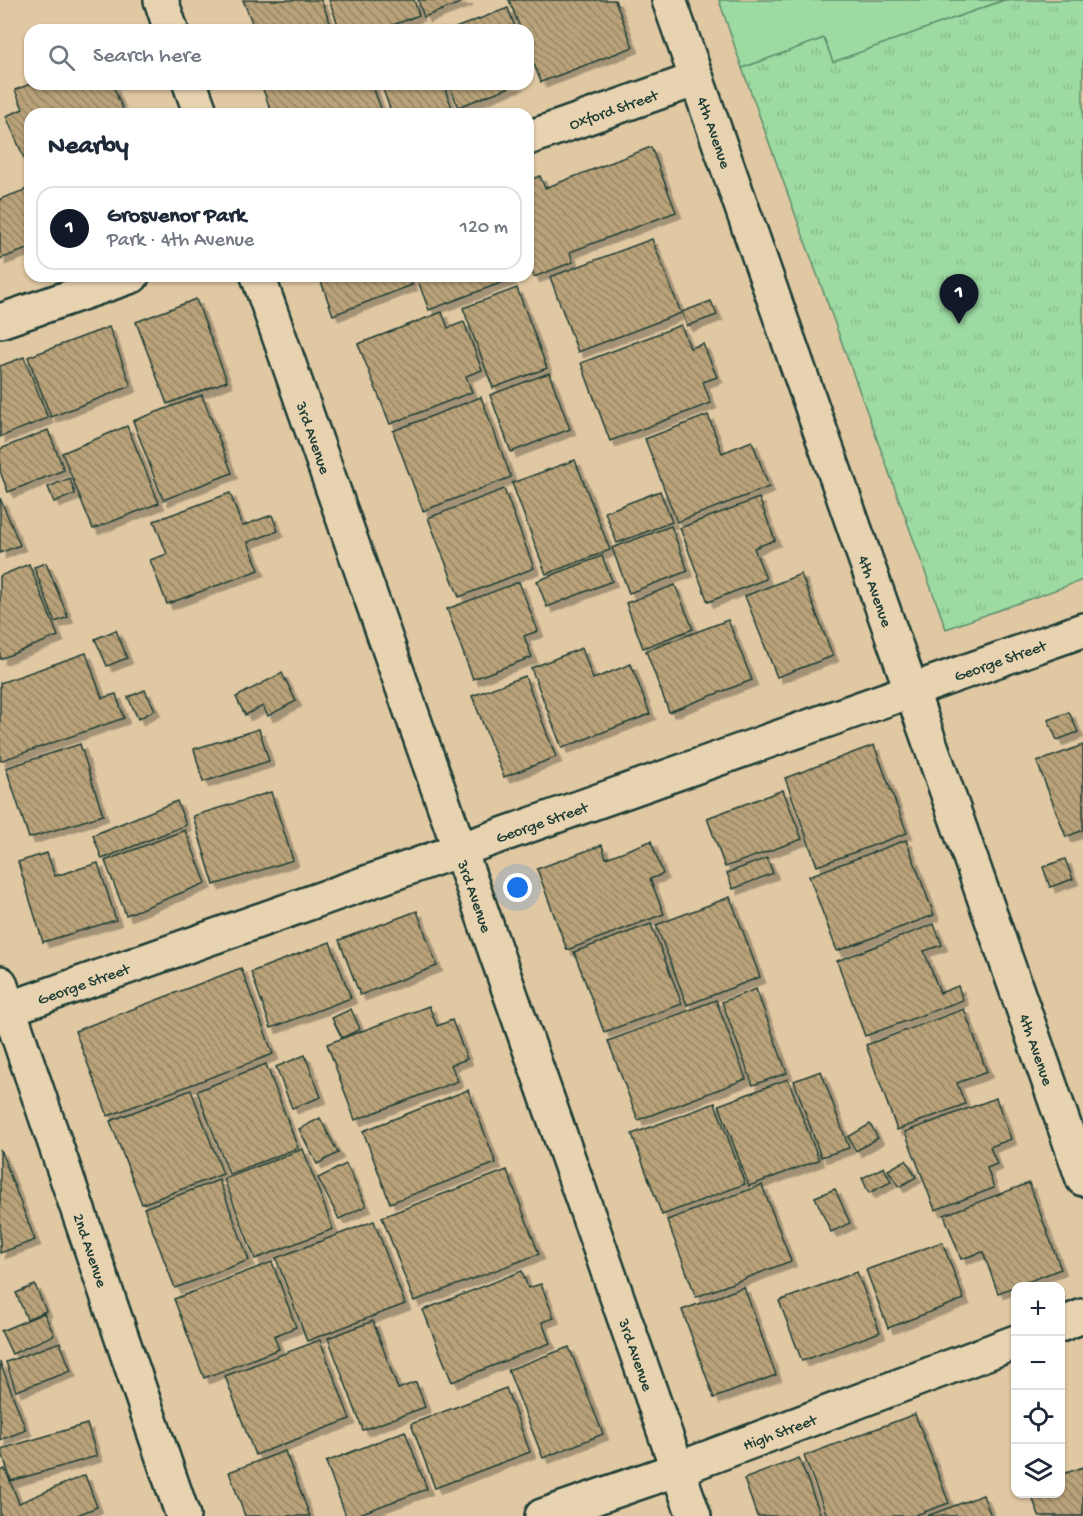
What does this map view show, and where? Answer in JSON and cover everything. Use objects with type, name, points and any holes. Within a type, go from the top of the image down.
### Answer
[{"type":"street","points":[[161,0],[169,24]]},
{"type":"street","name":"4th Avenue","points":[[669,0],[1083,1179]]},
{"type":"street","name":"Oxford Street","points":[[534,136],[697,79]]},
{"type":"street","points":[[192,90],[199,108]]},
{"type":"street","points":[[0,321],[114,282]]},
{"type":"street","name":"3rd Avenue","points":[[260,282],[694,1516]]},
{"type":"street","name":"George Street","points":[[3,1002],[460,850],[1083,630]]},
{"type":"street","name":"2nd Avenue","points":[[3,1002],[183,1516]]},
{"type":"street","points":[[1065,1323],[1083,1317]]},
{"type":"street","name":"High Street","points":[[542,1516],[678,1470],[1011,1344]]},
{"type":"green space","points":[[719,0],[1004,0],[833,62],[824,38],[742,68]]},
{"type":"green space","points":[[1004,0],[1083,0],[1083,580],[946,629],[742,68],[824,38],[833,61]]},
{"type":"building","points":[[243,0],[321,0],[331,24],[253,24]]},
{"type":"building","points":[[329,0],[414,0],[419,15],[396,24],[338,24]]},
{"type":"building","points":[[418,0],[468,0],[424,17]]},
{"type":"building","points":[[509,0],[615,0],[633,47],[541,82],[534,64],[534,24],[519,24]]},
{"type":"building","points":[[508,8],[514,24],[466,24]]},
{"type":"building","points":[[24,86],[24,90],[115,90],[122,108],[24,108],[24,158],[6,116],[23,109],[15,90]]},
{"type":"building","points":[[263,90],[374,90],[381,108],[270,108]]},
{"type":"building","points":[[383,90],[445,90],[452,108],[390,108]]},
{"type":"building","points":[[451,90],[502,90],[458,107]]},
{"type":"building","points":[[651,147],[676,212],[570,252],[573,262],[534,277],[534,178],[540,176],[545,188]]},
{"type":"building","points":[[24,190],[24,250],[0,259],[0,199]]},
{"type":"building","points":[[652,239],[681,313],[578,352],[550,277]]},
{"type":"building","points":[[321,282],[411,282],[412,285],[333,315]]},
{"type":"building","points":[[418,282],[503,282],[429,310]]},
{"type":"building","points":[[517,288],[547,368],[493,388],[463,308]]},
{"type":"building","points":[[196,299],[227,381],[167,404],[136,322]]},
{"type":"building","points":[[711,301],[717,315],[687,326],[682,312]]},
{"type":"building","points":[[442,312],[448,328],[464,322],[482,370],[466,376],[472,392],[390,424],[358,344]]},
{"type":"building","points":[[681,325],[690,348],[703,344],[717,377],[703,382],[711,403],[610,441],[581,363]]},
{"type":"building","points":[[109,327],[131,386],[51,417],[28,357]]},
{"type":"building","points":[[24,357],[48,418],[0,437],[0,366]]},
{"type":"building","points":[[549,373],[570,429],[511,452],[490,395]]},
{"type":"building","points":[[202,395],[232,473],[163,500],[133,421]]},
{"type":"building","points":[[481,397],[511,477],[423,511],[393,431]]},
{"type":"building","points":[[708,415],[722,453],[752,441],[769,487],[677,522],[645,439]]},
{"type":"building","points":[[127,426],[159,503],[93,529],[62,453]]},
{"type":"building","points":[[48,430],[64,470],[8,492],[0,471],[0,449]]},
{"type":"building","points":[[575,460],[610,550],[546,574],[512,483]]},
{"type":"building","points":[[70,478],[75,494],[54,502],[48,487]]},
{"type":"building","points":[[504,489],[534,568],[459,597],[428,518]]},
{"type":"building","points":[[660,491],[672,522],[617,543],[605,512]]},
{"type":"building","points":[[230,493],[242,526],[272,515],[278,531],[248,542],[259,570],[167,604],[150,560],[167,554],[154,521]]},
{"type":"building","points":[[0,498],[20,545],[0,553]]},
{"type":"building","points":[[759,498],[775,540],[754,548],[766,579],[708,602],[680,528]]},
{"type":"building","points":[[671,526],[688,571],[629,593],[612,548]]},
{"type":"building","points":[[602,556],[612,581],[547,607],[537,581]]},
{"type":"building","points":[[46,563],[68,617],[55,622],[34,567]]},
{"type":"building","points":[[29,564],[58,636],[0,659],[0,576]]},
{"type":"building","points":[[801,574],[833,656],[777,677],[745,596]]},
{"type":"building","points":[[519,582],[538,631],[524,636],[532,657],[473,679],[447,609]]},
{"type":"building","points":[[675,585],[693,629],[643,648],[626,603]]},
{"type":"building","points":[[728,620],[752,680],[669,712],[646,651]]},
{"type":"building","points":[[116,630],[127,658],[107,666],[95,639]]},
{"type":"building","points":[[582,648],[593,679],[631,664],[650,714],[562,748],[531,668]]},
{"type":"building","points":[[86,653],[102,698],[116,694],[124,718],[0,761],[0,683]]},
{"type":"building","points":[[282,673],[296,701],[268,716],[263,706],[245,715],[236,697]]},
{"type":"building","points":[[525,676],[556,757],[504,777],[472,696]]},
{"type":"building","points":[[145,690],[155,710],[138,719],[128,697]]},
{"type":"building","points":[[1069,712],[1078,732],[1057,740],[1048,720]]},
{"type":"building","points":[[259,729],[269,761],[203,782],[194,749]]},
{"type":"building","points":[[80,744],[103,815],[29,838],[6,768]]},
{"type":"building","points":[[874,745],[907,833],[817,866],[785,778]]},
{"type":"building","points":[[1083,745],[1083,830],[1066,837],[1037,762]]},
{"type":"building","points":[[783,790],[802,839],[725,867],[707,818]]},
{"type":"building","points":[[271,792],[293,860],[214,885],[193,816]]},
{"type":"building","points":[[177,801],[186,825],[102,859],[93,835]]},
{"type":"building","points":[[185,830],[206,883],[126,915],[105,861]]},
{"type":"building","points":[[906,840],[934,915],[837,951],[809,876]]},
{"type":"building","points":[[651,841],[663,874],[650,879],[664,914],[567,950],[537,869],[602,845],[606,858]]},
{"type":"building","points":[[47,853],[55,876],[98,863],[116,920],[43,942],[18,862]]},
{"type":"building","points":[[767,858],[773,873],[733,889],[727,873]]},
{"type":"building","points":[[1065,859],[1073,879],[1050,887],[1043,867]]},
{"type":"building","points":[[730,897],[760,977],[687,1005],[656,925]]},
{"type":"building","points":[[417,911],[437,966],[360,995],[339,940]]},
{"type":"building","points":[[651,924],[682,1004],[604,1032],[574,952]]},
{"type":"building","points":[[934,924],[942,945],[924,951],[940,993],[958,986],[963,1000],[865,1036],[837,961]]},
{"type":"building","points":[[330,942],[351,998],[271,1028],[251,972]]},
{"type":"building","points":[[241,968],[273,1054],[108,1116],[75,1031]]},
{"type":"building","points":[[756,989],[787,1073],[753,1085],[722,1002]]},
{"type":"building","points":[[716,1000],[746,1079],[638,1120],[608,1041]]},
{"type":"building","points":[[429,1006],[437,1026],[452,1020],[467,1059],[451,1065],[458,1081],[355,1120],[327,1044]]},
{"type":"building","points":[[351,1009],[360,1029],[342,1038],[332,1018]]},
{"type":"building","points":[[964,1009],[987,1072],[957,1083],[965,1104],[897,1130],[866,1045]]},
{"type":"building","points":[[305,1055],[321,1097],[292,1108],[276,1067]]},
{"type":"building","points":[[266,1064],[298,1148],[229,1174],[197,1091]]},
{"type":"building","points":[[821,1071],[849,1148],[821,1157],[794,1081]]},
{"type":"building","points":[[788,1079],[819,1160],[749,1186],[719,1105]]},
{"type":"building","points":[[191,1090],[223,1174],[142,1204],[110,1121]]},
{"type":"building","points":[[468,1090],[496,1163],[390,1203],[363,1131]]},
{"type":"building","points":[[996,1098],[1011,1139],[990,1147],[997,1164],[987,1168],[994,1188],[935,1210],[905,1132]]},
{"type":"building","points":[[715,1103],[745,1184],[662,1215],[632,1134]]},
{"type":"building","points":[[320,1118],[338,1153],[317,1164],[299,1129]]},
{"type":"building","points":[[870,1124],[878,1138],[856,1151],[848,1137]]},
{"type":"building","points":[[0,1149],[35,1240],[0,1253]]},
{"type":"building","points":[[303,1149],[333,1229],[255,1259],[224,1179]]},
{"type":"building","points":[[906,1160],[916,1177],[899,1187],[888,1170]]},
{"type":"building","points":[[346,1164],[366,1206],[339,1219],[318,1178]]},
{"type":"building","points":[[884,1167],[891,1182],[869,1193],[862,1178]]},
{"type":"building","points":[[507,1170],[539,1254],[414,1301],[382,1217]]},
{"type":"building","points":[[219,1180],[249,1260],[175,1288],[144,1208]]},
{"type":"building","points":[[1029,1183],[1061,1269],[1027,1282],[1011,1282],[1011,1288],[998,1293],[983,1252],[961,1259],[944,1215]]},
{"type":"building","points":[[762,1185],[791,1261],[696,1297],[667,1220]]},
{"type":"building","points":[[835,1189],[850,1223],[831,1232],[815,1197]]},
{"type":"building","points":[[374,1221],[405,1304],[307,1341],[276,1258]]},
{"type":"building","points":[[942,1242],[964,1299],[888,1328],[866,1270]]},
{"type":"building","points":[[272,1262],[296,1327],[274,1336],[279,1349],[204,1378],[174,1299]]},
{"type":"building","points":[[522,1271],[528,1288],[541,1284],[554,1318],[542,1322],[550,1343],[452,1382],[423,1310]]},
{"type":"building","points":[[857,1272],[880,1332],[802,1361],[779,1301]]},
{"type":"building","points":[[35,1285],[46,1311],[27,1319],[16,1293]]},
{"type":"building","points":[[744,1287],[776,1375],[714,1398],[682,1310]]},
{"type":"building","points":[[44,1313],[54,1335],[12,1354],[1,1331]]},
{"type":"building","points":[[373,1321],[398,1389],[416,1382],[425,1407],[363,1430],[328,1338]]},
{"type":"building","points":[[320,1340],[350,1419],[255,1455],[225,1376]]},
{"type":"building","points":[[60,1342],[71,1371],[16,1391],[6,1362]]},
{"type":"building","points":[[569,1347],[603,1434],[543,1458],[508,1370]]},
{"type":"building","points":[[0,1362],[26,1430],[0,1440]]},
{"type":"building","points":[[506,1388],[530,1452],[435,1488],[411,1424]]},
{"type":"building","points":[[915,1414],[949,1503],[913,1516],[827,1516],[804,1456]]},
{"type":"building","points":[[87,1424],[97,1456],[11,1481],[1,1449]]},
{"type":"building","points":[[405,1431],[427,1489],[354,1516],[346,1516],[326,1462]]},
{"type":"building","points":[[285,1451],[310,1516],[245,1516],[229,1472]]},
{"type":"building","points":[[799,1458],[821,1516],[757,1516],[744,1479]]},
{"type":"building","points":[[1083,1467],[1083,1516],[1039,1516],[1032,1498],[1065,1498],[1065,1473]]},
{"type":"building","points":[[5,1469],[19,1503],[85,1475],[97,1507],[75,1516],[0,1516],[0,1471]]},
{"type":"building","points":[[983,1495],[991,1516],[927,1516]]},
{"type":"place","name":"Grosvenor Park","points":[[959,324]]}]
